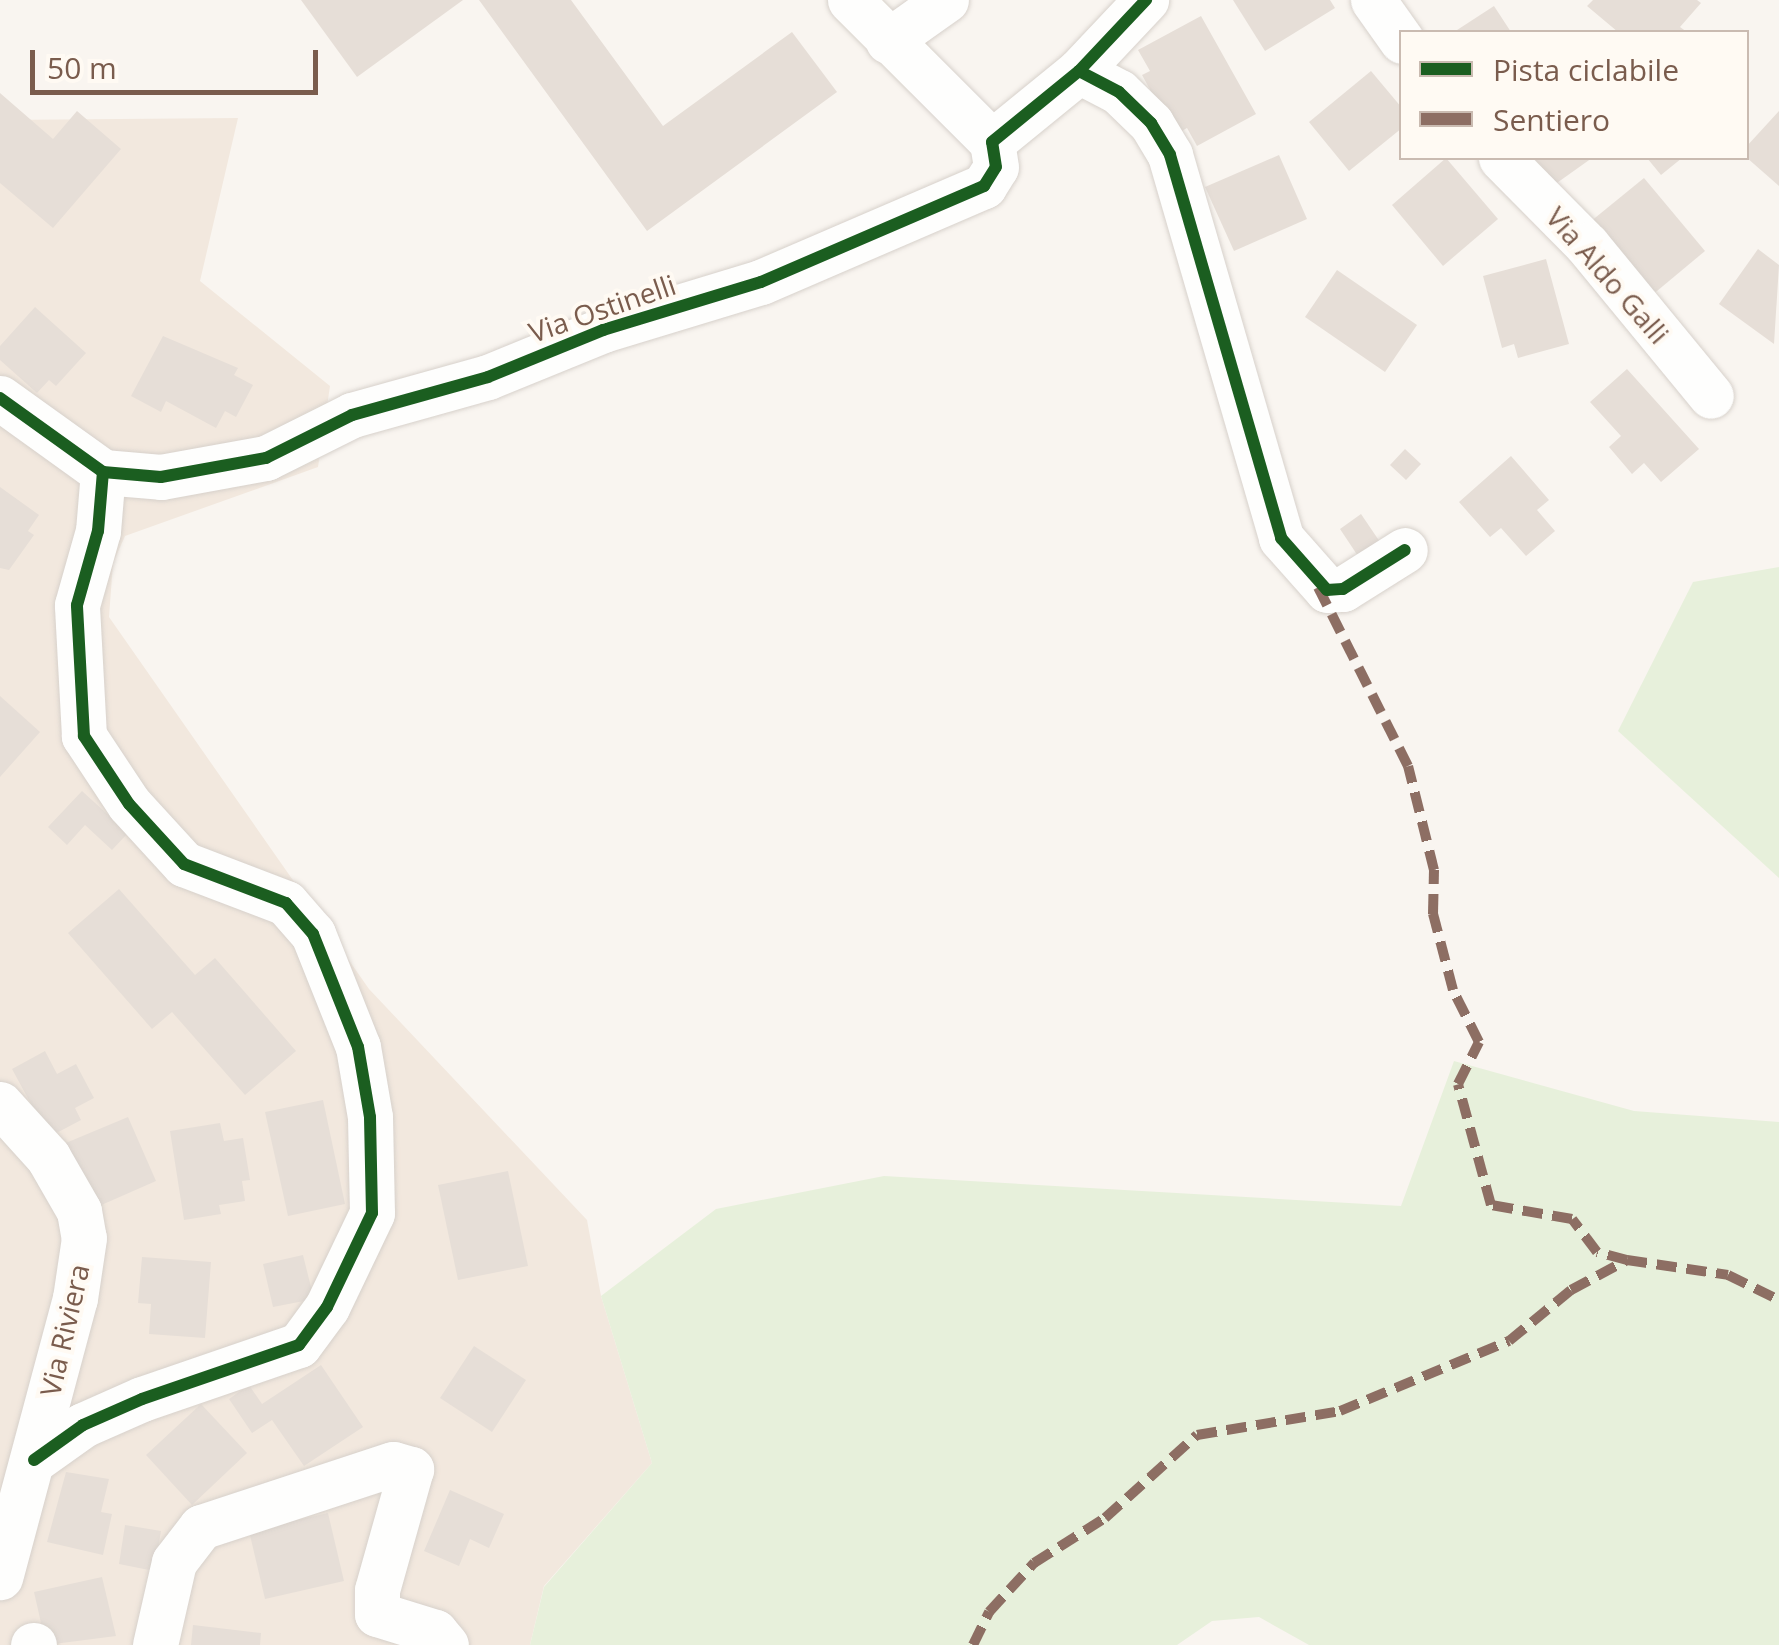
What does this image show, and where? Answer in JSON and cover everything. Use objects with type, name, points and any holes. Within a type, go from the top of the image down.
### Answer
[{"type":"street","points":[[850,0],[992,142],[1079,72],[1146,0]]},
{"type":"street","points":[[888,41],[946,0]]},
{"type":"street","points":[[1373,0],[1399,37]]},
{"type":"street","points":[[1079,72],[1119,92],[1151,123],[1170,155],[1282,538],[1327,590],[1343,589],[1405,550]]},
{"type":"street","name":"Via Ostinelli","points":[[103,472],[161,477],[266,458],[352,415],[488,377],[603,330],[761,282],[984,186],[996,166],[992,142]]},
{"type":"street","name":"Via Aldo Galli","points":[[1503,160],[1587,245],[1711,396]]},
{"type":"street","points":[[0,398],[103,472],[98,531],[77,605],[84,736],[129,804],[184,864],[286,903],[313,934],[358,1047],[370,1117],[372,1213],[327,1307],[299,1345],[142,1399],[82,1425],[34,1460]]},
{"type":"street","name":"Via Riviera","points":[[0,1104],[48,1157],[80,1211],[84,1238],[34,1460],[0,1577]]},
{"type":"street","points":[[155,1645],[174,1562],[201,1527],[393,1464],[410,1468],[378,1590],[378,1614],[435,1632],[446,1645]]},
{"type":"shaded area","points":[[238,118],[200,281],[330,386],[318,467],[125,536],[113,563],[109,617],[369,989],[587,1220],[601,1296],[652,1463],[544,1586],[530,1645],[0,1645],[0,120]]},
{"type":"green space","points":[[1779,567],[1779,878],[1618,731],[1693,582]]},
{"type":"green space","points":[[1454,1061],[1634,1111],[1779,1122],[1779,1645],[1309,1645],[1259,1617],[1212,1621],[1177,1645],[530,1645],[544,1587],[652,1463],[601,1296],[716,1209],[884,1176],[1401,1206]]},
{"type":"building","points":[[301,0],[463,0],[357,77]]},
{"type":"building","points":[[479,0],[571,0],[663,126],[792,32],[837,92],[647,231]]},
{"type":"building","points":[[1233,0],[1330,0],[1335,8],[1265,51]]},
{"type":"building","points":[[1593,0],[1701,3],[1680,27],[1684,30],[1616,30],[1587,6]]},
{"type":"building","points":[[1494,6],[1510,30],[1457,30]]},
{"type":"building","points":[[1201,16],[1256,114],[1197,146],[1187,128],[1175,135],[1142,75],[1150,71],[1138,50]]},
{"type":"building","points":[[1371,71],[1399,104],[1399,130],[1349,171],[1309,122]]},
{"type":"building","points":[[0,93],[53,139],[77,111],[121,149],[53,228],[0,183]]},
{"type":"building","points":[[1779,111],[1779,186],[1749,160],[1749,144]]},
{"type":"building","points":[[1279,155],[1307,219],[1234,251],[1205,187]]},
{"type":"building","points":[[1448,160],[1498,219],[1443,266],[1392,205]]},
{"type":"building","points":[[1535,160],[1589,160],[1554,185]]},
{"type":"building","points":[[1649,160],[1680,160],[1661,175]]},
{"type":"building","points":[[1644,178],[1705,251],[1651,296],[1590,222]]},
{"type":"building","points":[[1758,249],[1779,265],[1774,344],[1719,304]]},
{"type":"building","points":[[1546,259],[1569,344],[1518,358],[1514,344],[1502,348],[1483,276]]},
{"type":"building","points":[[1337,270],[1417,325],[1385,372],[1305,317]]},
{"type":"building","points":[[35,307],[86,353],[56,386],[49,380],[37,393],[0,360],[0,346]]},
{"type":"building","points":[[163,336],[238,368],[234,375],[253,385],[236,417],[225,411],[216,428],[166,401],[161,412],[131,396]]},
{"type":"building","points":[[1627,369],[1699,449],[1661,482],[1644,463],[1632,474],[1609,447],[1621,436],[1590,402]]},
{"type":"building","points":[[1405,449],[1421,464],[1406,480],[1390,465]]},
{"type":"building","points":[[1511,456],[1549,500],[1537,510],[1555,531],[1526,556],[1501,528],[1490,537],[1459,502]]},
{"type":"building","points":[[0,487],[39,515],[28,531],[34,535],[9,570],[0,568]]},
{"type":"building","points":[[1361,514],[1380,542],[1358,556],[1340,529]]},
{"type":"building","points":[[0,696],[40,732],[0,777]]},
{"type":"building","points":[[82,791],[128,833],[112,850],[85,825],[67,845],[48,827]]},
{"type":"building","points":[[119,889],[195,975],[215,958],[296,1051],[245,1095],[172,1012],[152,1029],[68,933]]},
{"type":"building","points":[[45,1051],[57,1074],[76,1064],[94,1098],[75,1108],[81,1120],[49,1137],[12,1069]]},
{"type":"building","points":[[323,1100],[345,1204],[288,1216],[265,1112]]},
{"type":"building","points":[[128,1117],[156,1181],[90,1210],[61,1145]]},
{"type":"building","points":[[220,1123],[224,1141],[243,1138],[250,1180],[242,1181],[245,1201],[219,1205],[221,1214],[184,1220],[170,1131]]},
{"type":"building","points":[[508,1171],[528,1266],[458,1280],[438,1185]]},
{"type":"building","points":[[303,1255],[314,1299],[273,1307],[263,1264]]},
{"type":"building","points":[[142,1257],[211,1262],[205,1338],[149,1334],[151,1304],[138,1303]]},
{"type":"building","points":[[474,1346],[526,1380],[492,1432],[440,1398]]},
{"type":"building","points":[[321,1365],[363,1427],[304,1466],[272,1420],[252,1433],[229,1399],[249,1385],[262,1404]]},
{"type":"building","points":[[201,1404],[247,1453],[192,1505],[146,1455]]},
{"type":"building","points":[[66,1472],[109,1479],[101,1512],[112,1514],[103,1555],[47,1542]]},
{"type":"building","points":[[450,1490],[504,1514],[489,1548],[470,1539],[459,1566],[424,1551]]},
{"type":"building","points":[[328,1513],[344,1581],[265,1599],[249,1531]]},
{"type":"building","points":[[125,1525],[161,1531],[154,1571],[119,1564]]},
{"type":"building","points":[[102,1577],[116,1636],[46,1645],[34,1592]]},
{"type":"building","points":[[193,1625],[261,1633],[260,1645],[191,1645]]},
{"type":"marked path","points":[[973,1645],[989,1612],[1034,1563],[1105,1518],[1197,1435],[1340,1411],[1509,1341],[1571,1290],[1627,1260],[1597,1252],[1572,1219],[1491,1205],[1458,1084],[1479,1042],[1453,990],[1433,914],[1434,870],[1408,766],[1317,585]]},
{"type":"marked path","points":[[1627,1260],[1728,1275],[1779,1300]]},
{"type":"cycle path","points":[[0,398],[103,472],[161,477],[266,458],[352,415],[488,377],[603,330],[761,282],[984,186],[996,167],[992,142],[1079,71],[1146,0]]},
{"type":"cycle path","points":[[1079,71],[1119,92],[1151,123],[1170,155],[1281,538],[1327,590],[1343,589],[1405,550]]},
{"type":"cycle path","points":[[34,1460],[83,1425],[142,1399],[299,1345],[327,1307],[372,1213],[370,1117],[358,1047],[313,934],[286,903],[184,864],[129,804],[84,736],[77,605],[98,531],[103,472]]}]
